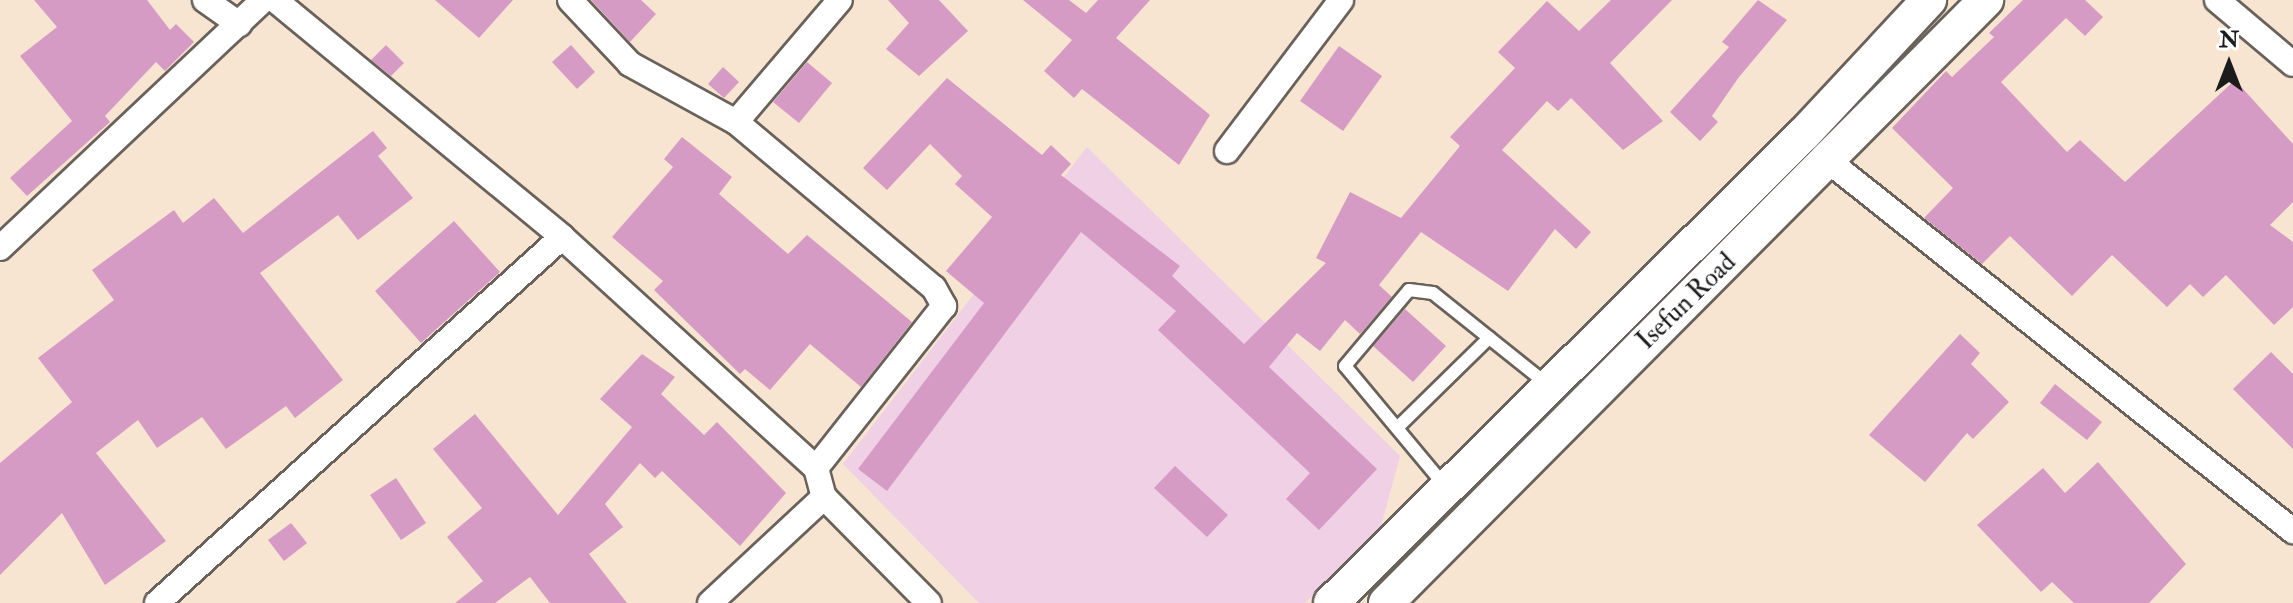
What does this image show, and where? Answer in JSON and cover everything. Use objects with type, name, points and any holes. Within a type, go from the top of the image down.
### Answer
[{"type":"street","points":[[205,0],[239,24]]},
{"type":"street","points":[[0,248],[263,0]]},
{"type":"street","points":[[275,0],[562,237],[816,468],[824,497],[929,603]]},
{"type":"street","points":[[570,0],[630,64],[736,122],[934,288],[944,306],[816,468]]},
{"type":"street","points":[[736,122],[840,0]]},
{"type":"street","points":[[1227,151],[1341,0]]},
{"type":"street","name":"Isefun Road","points":[[1331,603],[1547,384],[1803,135],[1929,0]]},
{"type":"street","name":"Isefun Road","points":[[1386,603],[1831,163],[1986,0]]},
{"type":"street","points":[[2217,0],[2293,64]]},
{"type":"street","points":[[1831,163],[2293,531]]},
{"type":"street","points":[[157,603],[562,237]]},
{"type":"street","points":[[710,603],[824,497]]},
{"type":"lane","points":[[1445,486],[1345,366],[1409,290],[1425,288],[1547,384]]},
{"type":"lane","points":[[1397,428],[1489,338]]},
{"type":"shaded area","points":[[1087,147],[1400,456],[1381,526],[1305,603],[979,603],[843,464]]},
{"type":"building","points":[[34,0],[147,0],[170,30],[176,24],[194,42],[165,71],[156,62],[105,116],[110,122],[27,196],[10,178],[72,121],[20,56],[57,27]]},
{"type":"building","points":[[435,0],[513,0],[479,38]]},
{"type":"building","points":[[591,0],[641,0],[656,14],[630,42]]},
{"type":"building","points":[[888,0],[939,0],[968,31],[919,76],[886,49],[909,23]]},
{"type":"building","points":[[1023,0],[1069,0],[1086,13],[1098,0],[1150,0],[1116,38],[1210,115],[1179,165],[1082,89],[1074,98],[1044,71],[1072,40]]},
{"type":"building","points":[[1611,0],[1672,0],[1610,63],[1663,121],[1623,150],[1571,98],[1558,111],[1547,101],[1502,150],[1591,232],[1576,249],[1555,229],[1508,291],[1421,232],[1379,285],[1392,297],[1360,334],[1345,320],[1320,351],[1297,333],[1269,367],[1377,469],[1319,530],[1286,499],[1310,473],[1158,330],[1176,311],[1081,232],[887,491],[858,469],[984,303],[946,271],[992,217],[955,184],[962,176],[930,144],[887,190],[863,168],[947,78],[1042,155],[1051,145],[1071,164],[1061,175],[1180,266],[1172,276],[1244,344],[1326,263],[1316,258],[1350,192],[1401,218],[1460,146],[1450,137],[1515,68],[1498,52],[1547,1],[1579,31]]},
{"type":"building","points":[[1758,0],[1787,20],[1739,77],[1712,116],[1718,122],[1700,141],[1670,112],[1729,47],[1722,42]]},
{"type":"building","points":[[2023,0],[2085,0],[2103,17],[2085,36],[2066,18],[2001,82],[2067,152],[2080,140],[2125,182],[2235,80],[2293,144],[2293,202],[2270,225],[2293,242],[2293,307],[2274,325],[2226,275],[2203,297],[2190,284],[2167,307],[2112,255],[2072,296],[2010,236],[1982,264],[1924,218],[1953,188],[1892,128],[1946,71],[1952,77],[1994,37],[1989,33]]},
{"type":"building","points":[[386,45],[404,63],[391,76],[371,60]]},
{"type":"building","points":[[571,45],[595,72],[577,89],[552,62]]},
{"type":"building","points":[[1339,46],[1382,76],[1343,131],[1300,101]]},
{"type":"building","points":[[807,62],[832,83],[799,123],[773,102]]},
{"type":"building","points":[[723,67],[739,82],[724,98],[708,84]]},
{"type":"building","points":[[373,131],[387,148],[378,156],[413,198],[358,240],[338,215],[260,273],[343,380],[295,418],[286,406],[226,449],[202,417],[157,448],[138,420],[96,453],[166,541],[105,585],[62,513],[0,575],[0,463],[72,402],[38,358],[114,300],[92,270],[174,210],[183,223],[214,198],[243,233]]},
{"type":"building","points":[[682,137],[732,177],[719,194],[788,254],[807,235],[912,322],[861,387],[810,344],[770,390],[745,369],[740,374],[654,290],[663,281],[612,237],[673,167],[664,159]]},
{"type":"building","points":[[454,221],[500,272],[421,343],[375,291]]},
{"type":"building","points":[[1405,309],[1446,346],[1413,382],[1373,346]]},
{"type":"building","points":[[1960,334],[1980,353],[1971,364],[2009,402],[1973,439],[1967,433],[1925,482],[1869,435]]},
{"type":"building","points":[[2271,352],[2293,374],[2293,449],[2233,389]]},
{"type":"building","points":[[642,354],[675,377],[661,394],[704,435],[717,422],[786,493],[740,546],[662,471],[655,478],[640,463],[605,504],[623,527],[589,554],[627,603],[550,603],[530,577],[495,603],[455,603],[483,581],[447,537],[482,508],[433,449],[475,414],[558,515],[632,427],[600,399]]},
{"type":"building","points":[[2055,384],[2102,422],[2087,440],[2040,403]]},
{"type":"building","points":[[2098,462],[2186,564],[2149,603],[2074,603],[2052,582],[2041,592],[1977,525],[2043,468],[2065,493]]},
{"type":"building","points":[[1175,466],[1228,515],[1207,537],[1154,488]]},
{"type":"building","points":[[396,478],[426,523],[401,540],[370,495]]},
{"type":"building","points":[[291,523],[307,543],[284,561],[268,540]]}]
